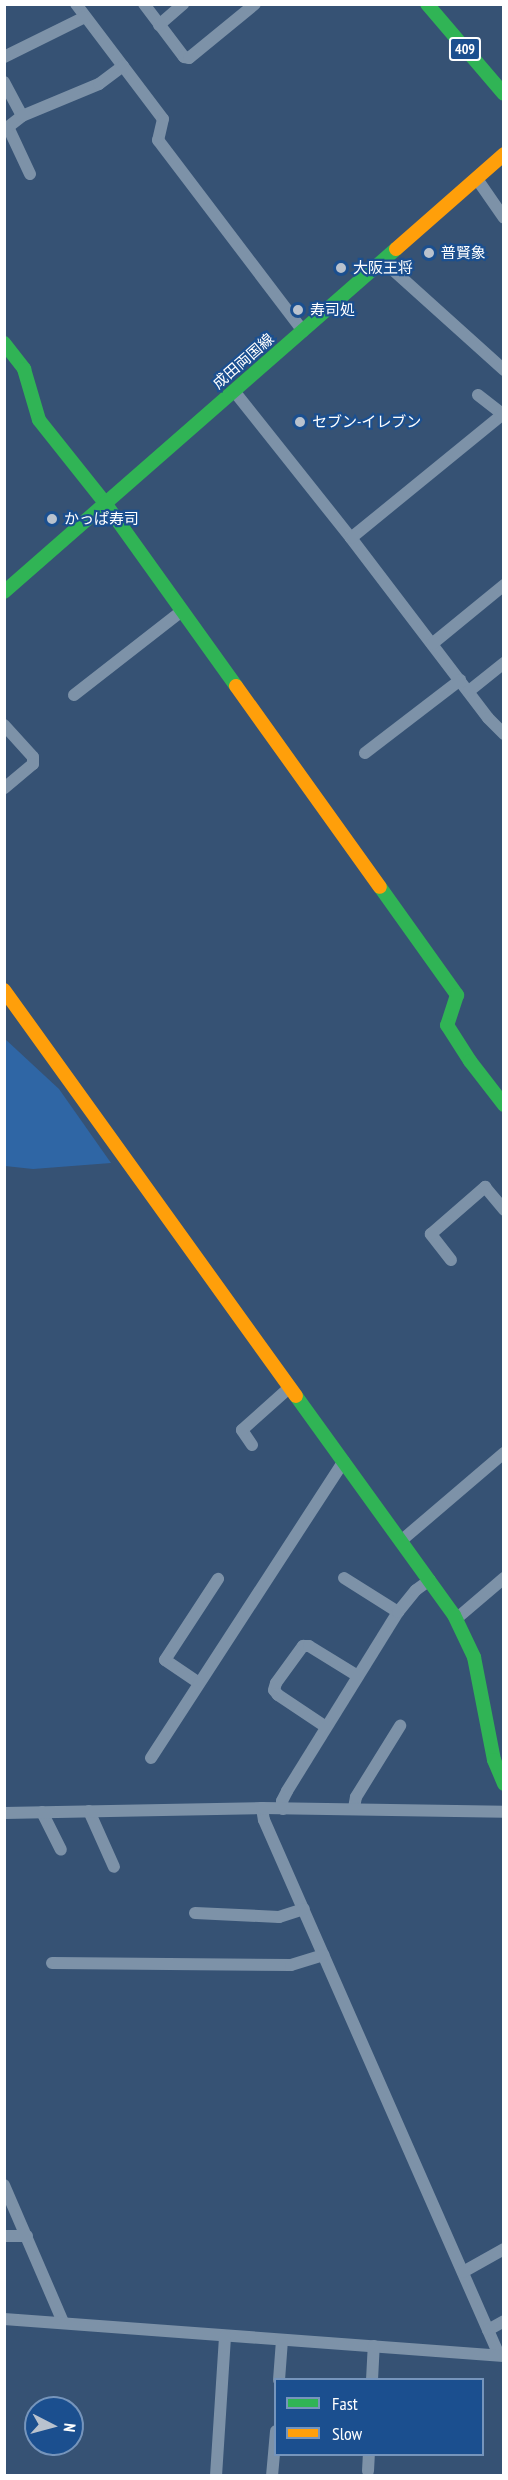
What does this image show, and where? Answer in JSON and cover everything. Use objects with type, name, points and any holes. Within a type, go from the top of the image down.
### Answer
[{"type":"main road","name":"409","points":[[427,4],[504,94]]},
{"type":"main road","name":"成田両国線","points":[[4,592],[504,154]]},
{"type":"main road","points":[[4,343],[24,369],[39,420],[105,503],[457,995],[447,1025],[470,1062],[504,1105]]},
{"type":"main road","points":[[4,990],[289,1388],[402,1540],[456,1619],[474,1657],[492,1752],[504,1784]]},
{"type":"street","points":[[144,4],[184,57],[189,58],[255,4]]},
{"type":"street","points":[[159,25],[183,4]]},
{"type":"street","points":[[4,57],[83,9],[163,119],[158,140],[303,331]]},
{"type":"street","points":[[30,174],[8,127],[22,116],[99,84],[123,66]]},
{"type":"street","points":[[4,82],[22,116]]},
{"type":"street","points":[[477,179],[504,218]]},
{"type":"street","points":[[383,261],[504,370]]},
{"type":"street","points":[[234,391],[351,538],[469,691],[490,722],[504,734]]},
{"type":"street","points":[[351,538],[503,414],[478,395]]},
{"type":"street","points":[[432,644],[504,585]]},
{"type":"street","points":[[74,695],[182,611]]},
{"type":"street","points":[[469,691],[504,663]]},
{"type":"street","points":[[365,753],[460,680]]},
{"type":"street","points":[[4,726],[33,758],[33,764],[4,788]]},
{"type":"street","points":[[450,1260],[431,1234],[485,1187],[504,1210]]},
{"type":"street","points":[[252,1445],[242,1430],[289,1388]]},
{"type":"street","points":[[402,1540],[504,1453]]},
{"type":"street","points":[[151,1758],[344,1461]]},
{"type":"street","points":[[344,1578],[398,1612]]},
{"type":"street","points":[[456,1619],[504,1578]]},
{"type":"street","points":[[199,1683],[165,1660],[218,1579]]},
{"type":"street","points":[[283,1809],[282,1801],[287,1791],[398,1612],[416,1590],[430,1580]]},
{"type":"street","points":[[326,1727],[278,1695],[274,1690],[276,1683],[303,1646],[309,1646],[358,1676]]},
{"type":"street","points":[[354,1808],[356,1797],[400,1726]]},
{"type":"street","points":[[4,1813],[262,1808],[504,1812]]},
{"type":"street","points":[[262,1808],[264,1820],[501,2355]]},
{"type":"street","points":[[89,1811],[114,1867]]},
{"type":"street","points":[[42,1812],[62,1850]]},
{"type":"street","points":[[195,1914],[279,1917],[304,1909]]},
{"type":"street","points":[[52,1963],[291,1965],[324,1955]]},
{"type":"street","points":[[4,2185],[63,2322]]},
{"type":"street","points":[[4,2236],[27,2236]]},
{"type":"street","points":[[463,2272],[504,2250]]},
{"type":"street","points":[[4,2319],[501,2355]]},
{"type":"street","points":[[488,2330],[504,2321]]},
{"type":"street","points":[[216,2475],[225,2336]]},
{"type":"street","points":[[279,2378],[282,2340]]},
{"type":"street","points":[[372,2378],[374,2346]]},
{"type":"street","points":[[272,2475],[274,2453]]},
{"type":"street","points":[[368,2470],[369,2456]]},
{"type":"shaded area","points":[[4,1038],[59,1089],[111,1163],[33,1169],[5,1166]]},
{"type":"traffic: fast","points":[[427,4],[504,94]]},
{"type":"traffic: fast","points":[[4,592],[396,249]]},
{"type":"traffic: fast","points":[[4,343],[24,369],[39,420],[105,503],[236,686]]},
{"type":"traffic: fast","points":[[380,887],[457,995],[447,1025],[470,1061],[504,1105]]},
{"type":"traffic: fast","points":[[296,1396],[454,1615],[474,1657],[494,1760],[504,1784]]},
{"type":"traffic: slow","points":[[396,249],[504,154]]},
{"type":"traffic: slow","points":[[236,686],[380,887]]},
{"type":"traffic: slow","points":[[4,990],[296,1396]]},
{"type":"place","name":"普賢象","points":[[429,253]]},
{"type":"place","name":"大阪王将","points":[[341,268]]},
{"type":"place","name":"寿司処","points":[[298,310]]},
{"type":"place","name":"セブン-イレブン","points":[[300,422]]},
{"type":"place","name":"かっぱ寿司","points":[[52,519]]}]
